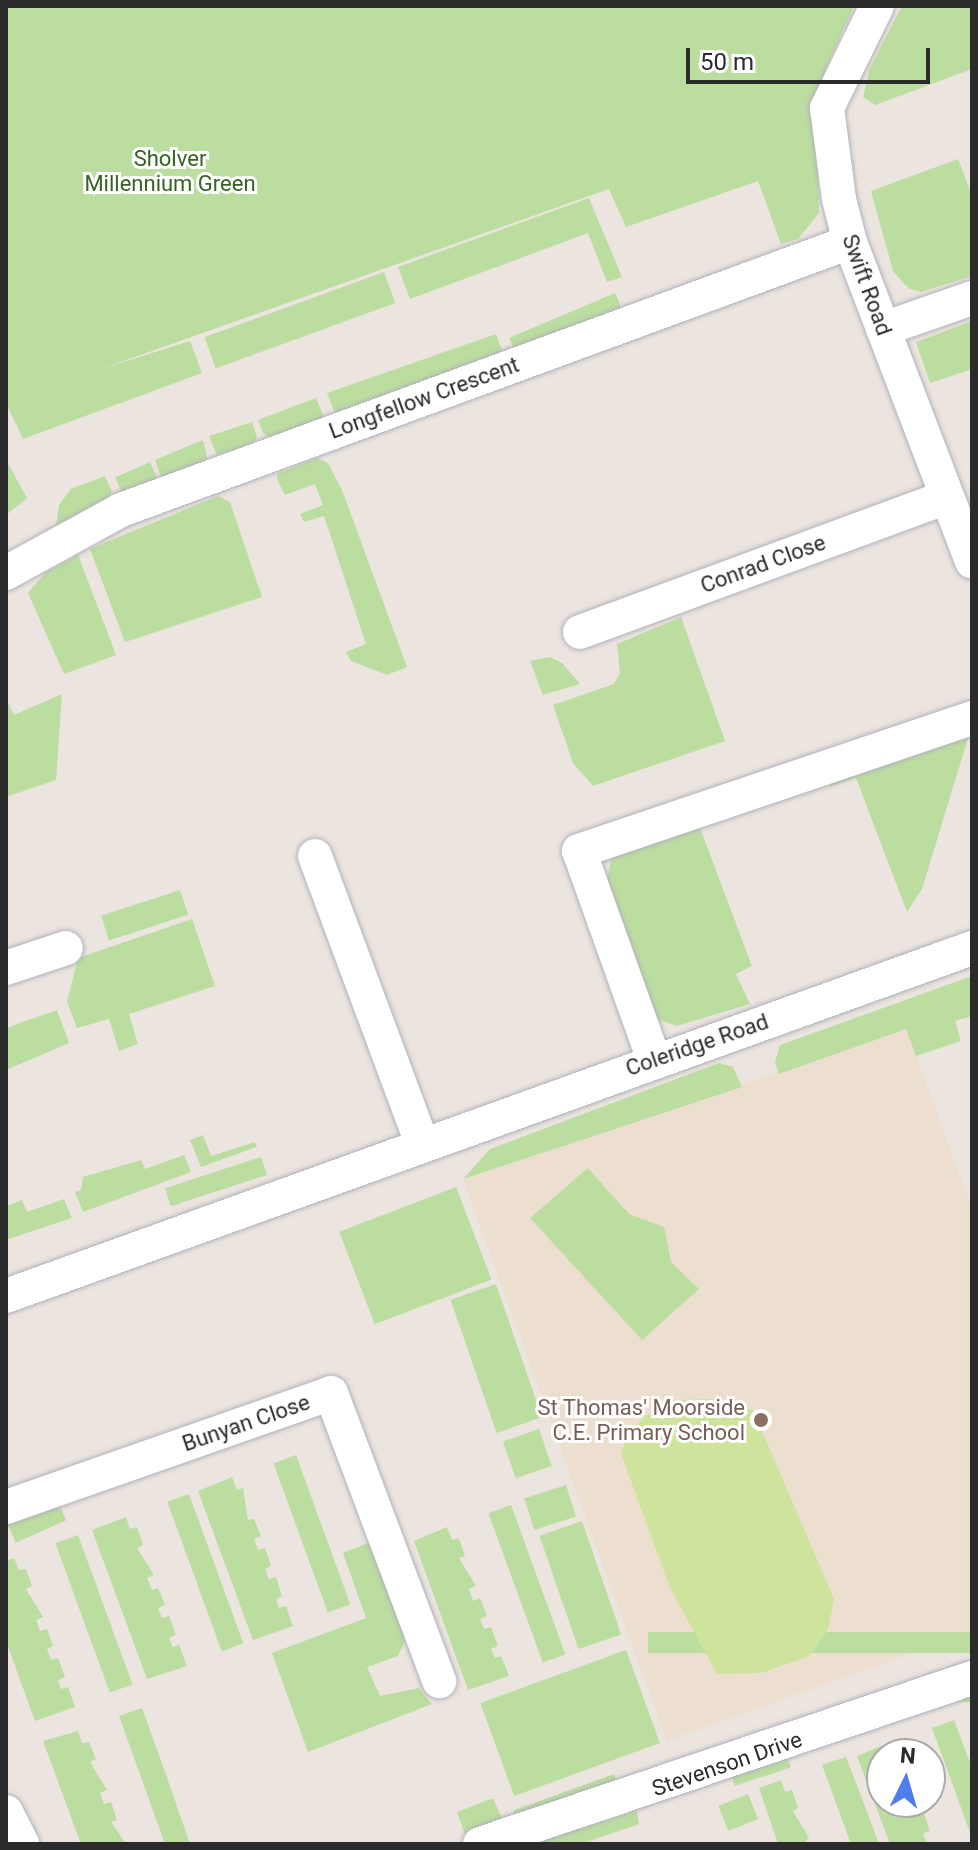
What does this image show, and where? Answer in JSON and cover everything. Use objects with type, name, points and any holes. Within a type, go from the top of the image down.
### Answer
[{"type":"street","name":"Swift Road","points":[[877,6],[827,108],[850,242],[972,561]]},
{"type":"street","name":"Longfellow Crescent","points":[[6,573],[121,510],[850,242]]},
{"type":"street","points":[[883,329],[972,298]]},
{"type":"street","name":"Conrad Close","points":[[580,632],[946,497]]},
{"type":"street","points":[[654,1060],[579,851],[972,718]]},
{"type":"street","points":[[315,856],[422,1144]]},
{"type":"street","points":[[6,968],[66,948]]},
{"type":"street","name":"Coleridge Road","points":[[6,1296],[654,1060],[972,948]]},
{"type":"street","name":"Bunyan Close","points":[[6,1507],[331,1393],[439,1681]]},
{"type":"street","name":"Stevenson Drive","points":[[480,1844],[972,1678]]},
{"type":"street","points":[[6,1812],[22,1844]]},
{"type":"shaded area","name":"St Thomas' Moorside C.E. Primary School","points":[[906,1028],[972,1209],[972,1632],[667,1741],[463,1179]]},
{"type":"green space","name":"Sholver Millennium Green","points":[[6,6],[854,6],[826,68],[816,107],[819,213],[798,239],[781,244],[758,181],[626,227],[609,189],[101,369],[190,341],[202,373],[23,439],[6,403]]},
{"type":"green space","points":[[902,6],[972,6],[972,69],[875,105],[863,97],[870,68]]},
{"type":"green space","points":[[958,159],[972,195],[972,276],[921,292],[909,289],[893,271],[871,191]]},
{"type":"green space","points":[[589,198],[622,277],[607,282],[588,233],[410,299],[398,267]]},
{"type":"green space","points":[[384,272],[395,303],[216,368],[205,337]]},
{"type":"green space","points":[[615,293],[623,312],[517,357],[509,338]]},
{"type":"green space","points":[[972,321],[972,369],[930,383],[916,342]]},
{"type":"green space","points":[[496,334],[503,353],[336,416],[327,393]]},
{"type":"green space","points":[[316,398],[324,417],[271,439],[263,433],[258,420]]},
{"type":"green space","points":[[252,422],[257,437],[253,444],[217,455],[209,436]]},
{"type":"green space","points":[[203,440],[208,461],[161,477],[155,460]]},
{"type":"green space","points":[[317,458],[328,463],[342,490],[407,667],[387,675],[351,661],[346,652],[366,644],[324,516],[304,522],[300,514],[323,505],[315,484],[285,495],[277,479],[277,474]]},
{"type":"green space","points":[[6,460],[27,498],[6,515]]},
{"type":"green space","points":[[150,462],[158,480],[123,496],[115,477]]},
{"type":"green space","points":[[105,476],[112,492],[108,498],[56,527],[59,505],[71,489]]},
{"type":"green space","points":[[218,496],[230,502],[262,597],[125,642],[90,549]]},
{"type":"green space","points":[[78,555],[116,655],[64,674],[28,593],[45,573]]},
{"type":"green space","points":[[681,617],[725,741],[593,786],[573,763],[553,705],[614,684],[620,673],[617,644]]},
{"type":"green space","points":[[550,657],[562,663],[580,684],[543,695],[530,661]]},
{"type":"green space","points":[[62,694],[56,780],[6,797],[6,698],[14,715]]},
{"type":"green space","points":[[972,725],[922,889],[907,912],[856,778],[829,787],[834,773]]},
{"type":"green space","points":[[699,825],[752,966],[736,974],[750,1004],[677,1026],[654,1018],[607,896],[608,876],[611,860],[623,851]]},
{"type":"green space","points":[[180,890],[188,915],[109,940],[101,916]]},
{"type":"green space","points":[[192,919],[215,986],[129,1014],[138,1044],[119,1051],[109,1019],[77,1028],[67,1002],[78,958]]},
{"type":"green space","points":[[972,976],[972,1016],[955,1021],[961,1041],[916,1056],[906,1029],[779,1074],[775,1062],[780,1045]]},
{"type":"green space","points":[[57,1010],[69,1043],[6,1070],[6,1028]]},
{"type":"green space","points":[[719,1063],[733,1067],[742,1087],[463,1179],[490,1149]]},
{"type":"green space","points":[[203,1135],[211,1156],[255,1142],[257,1147],[201,1167],[190,1140]]},
{"type":"green space","points":[[184,1155],[191,1172],[83,1212],[75,1192],[81,1190],[83,1177],[141,1160],[145,1169]]},
{"type":"green space","points":[[261,1157],[267,1175],[171,1206],[165,1188]]},
{"type":"green space","points":[[588,1168],[629,1214],[664,1227],[671,1262],[699,1289],[642,1340],[530,1218]]},
{"type":"green space","points":[[456,1187],[491,1279],[375,1324],[339,1232]]},
{"type":"green space","points":[[64,1199],[72,1218],[6,1240],[6,1206],[22,1200],[27,1212]]},
{"type":"green space","points":[[496,1284],[542,1417],[497,1433],[451,1300]]},
{"type":"green space","points":[[714,1399],[753,1410],[834,1599],[828,1630],[809,1656],[761,1673],[717,1674],[670,1588],[621,1454],[627,1436],[644,1417],[674,1400]]},
{"type":"green space","points":[[539,1429],[552,1466],[516,1478],[503,1441]]},
{"type":"green space","points":[[296,1455],[350,1604],[328,1613],[273,1463]]},
{"type":"green space","points":[[232,1477],[237,1490],[243,1488],[248,1520],[254,1519],[261,1536],[254,1539],[258,1550],[265,1548],[271,1566],[265,1569],[269,1579],[276,1577],[282,1596],[276,1599],[279,1608],[286,1606],[293,1626],[253,1640],[198,1491]]},
{"type":"green space","points":[[566,1485],[576,1516],[534,1530],[524,1499]]},
{"type":"green space","points":[[189,1494],[243,1643],[222,1651],[167,1502]]},
{"type":"green space","points":[[58,1502],[66,1520],[16,1543],[8,1524]]},
{"type":"green space","points":[[511,1505],[565,1654],[543,1663],[488,1513]]},
{"type":"green space","points":[[126,1517],[130,1529],[137,1527],[143,1545],[137,1548],[154,1575],[147,1578],[152,1590],[158,1588],[165,1605],[158,1608],[162,1618],[169,1616],[176,1635],[169,1638],[173,1647],[179,1645],[187,1666],[147,1679],[92,1530]]},
{"type":"green space","points":[[582,1521],[621,1634],[579,1649],[539,1536]]},
{"type":"green space","points":[[447,1527],[452,1540],[459,1538],[465,1556],[459,1558],[476,1586],[469,1589],[473,1601],[480,1598],[487,1616],[480,1619],[484,1629],[491,1627],[498,1646],[491,1649],[495,1658],[501,1656],[509,1676],[468,1690],[414,1541]]},
{"type":"green space","points":[[78,1535],[132,1684],[110,1693],[55,1543]]},
{"type":"green space","points":[[368,1543],[404,1630],[404,1643],[398,1656],[367,1667],[380,1696],[419,1688],[432,1704],[308,1752],[272,1653],[366,1618],[343,1553]]},
{"type":"green space","points":[[14,1558],[19,1570],[26,1569],[32,1586],[26,1589],[43,1617],[36,1620],[40,1631],[47,1629],[53,1646],[47,1649],[51,1660],[58,1658],[65,1677],[58,1680],[61,1689],[68,1687],[75,1707],[35,1721],[6,1641],[6,1561]]},
{"type":"green space","points":[[648,1632],[972,1632],[972,1653],[648,1653]]},
{"type":"green space","points":[[626,1650],[660,1743],[514,1796],[480,1703]]},
{"type":"green space","points":[[896,1694],[972,1694],[972,1702],[896,1702]]},
{"type":"green space","points":[[142,1708],[190,1844],[165,1844],[119,1716]]},
{"type":"green space","points":[[954,1720],[972,1768],[972,1838],[946,1766],[946,1738],[936,1738],[932,1728]]},
{"type":"green space","points":[[78,1731],[82,1743],[89,1742],[96,1759],[90,1762],[107,1790],[100,1793],[104,1804],[111,1802],[117,1820],[111,1822],[126,1844],[81,1844],[43,1741]]},
{"type":"green space","points":[[866,1752],[866,1780],[857,1756]]},
{"type":"green space","points":[[846,1757],[866,1810],[866,1818],[869,1818],[879,1844],[851,1844],[822,1765]]},
{"type":"green space","points":[[788,1759],[791,1768],[735,1786],[732,1777]]},
{"type":"green space","points":[[614,1774],[619,1788],[519,1825],[513,1811]]},
{"type":"green space","points":[[781,1780],[785,1792],[792,1790],[798,1808],[793,1811],[809,1838],[803,1844],[778,1844],[759,1788]]},
{"type":"green space","points":[[748,1794],[758,1819],[728,1831],[718,1806]]},
{"type":"green space","points":[[493,1798],[504,1823],[465,1835],[457,1812]]},
{"type":"green space","points":[[637,1811],[639,1824],[581,1844],[531,1844]]},
{"type":"green space","points":[[880,1818],[926,1818],[930,1831],[923,1833],[927,1844],[890,1844]]},
{"type":"place","name":"St Thomas' Moorside C.E. Primary School","points":[[761,1420]]}]
